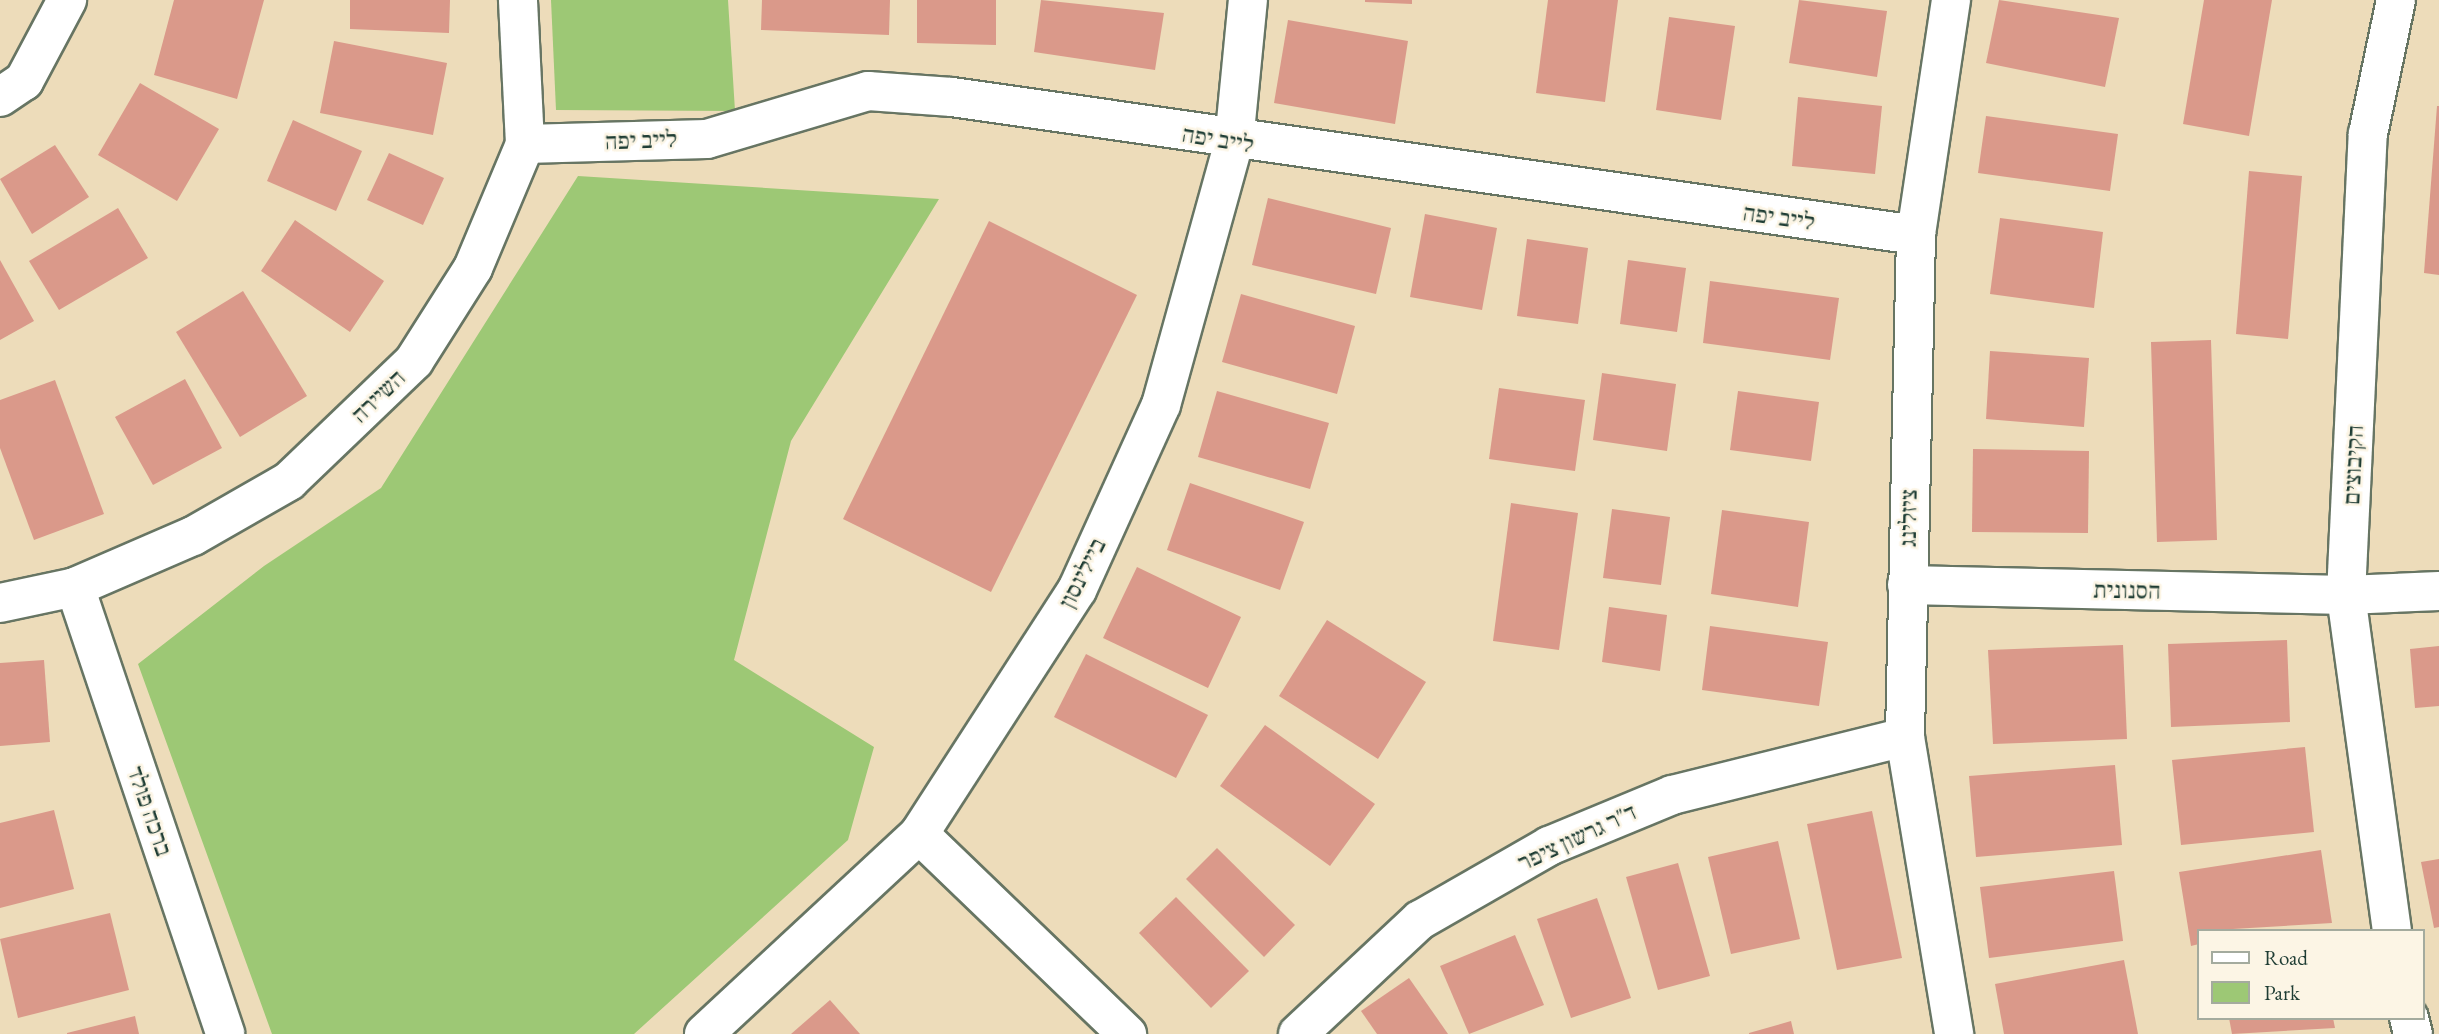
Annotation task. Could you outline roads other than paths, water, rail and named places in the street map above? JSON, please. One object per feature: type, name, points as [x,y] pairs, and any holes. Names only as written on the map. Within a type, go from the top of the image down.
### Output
[{"type":"street","points":[[0,97],[24,81],[67,0]]},
{"type":"street","name":"השיירה","points":[[0,603],[75,587],[193,536],[289,481],[414,361],[473,268],[525,144],[518,0]]},
{"type":"street","name":"ביילינסון","points":[[704,1034],[919,834],[1077,590],[1161,405],[1234,142],[1248,0]]},
{"type":"street","name":"ציזלינג","points":[[1951,0],[1916,236],[1905,737],[1954,1034]]},
{"type":"street","name":"הקיבוצים","points":[[2392,929],[2346,595],[2368,134],[2396,0]]},
{"type":"street","name":"לייב יפה","points":[[525,144],[707,139],[868,91],[952,97],[1234,142],[1916,236]]},
{"type":"street","name":"הסנונית","points":[[1907,585],[2346,595],[2439,591]]},
{"type":"street","name":"ברכה פולד","points":[[75,587],[225,1034]]},
{"type":"street","name":"ד\"ר גרשון ציפר","points":[[1298,1034],[1420,920],[1549,846],[1672,795],[1905,737]]},
{"type":"street","points":[[919,834],[1126,1034]]}]
